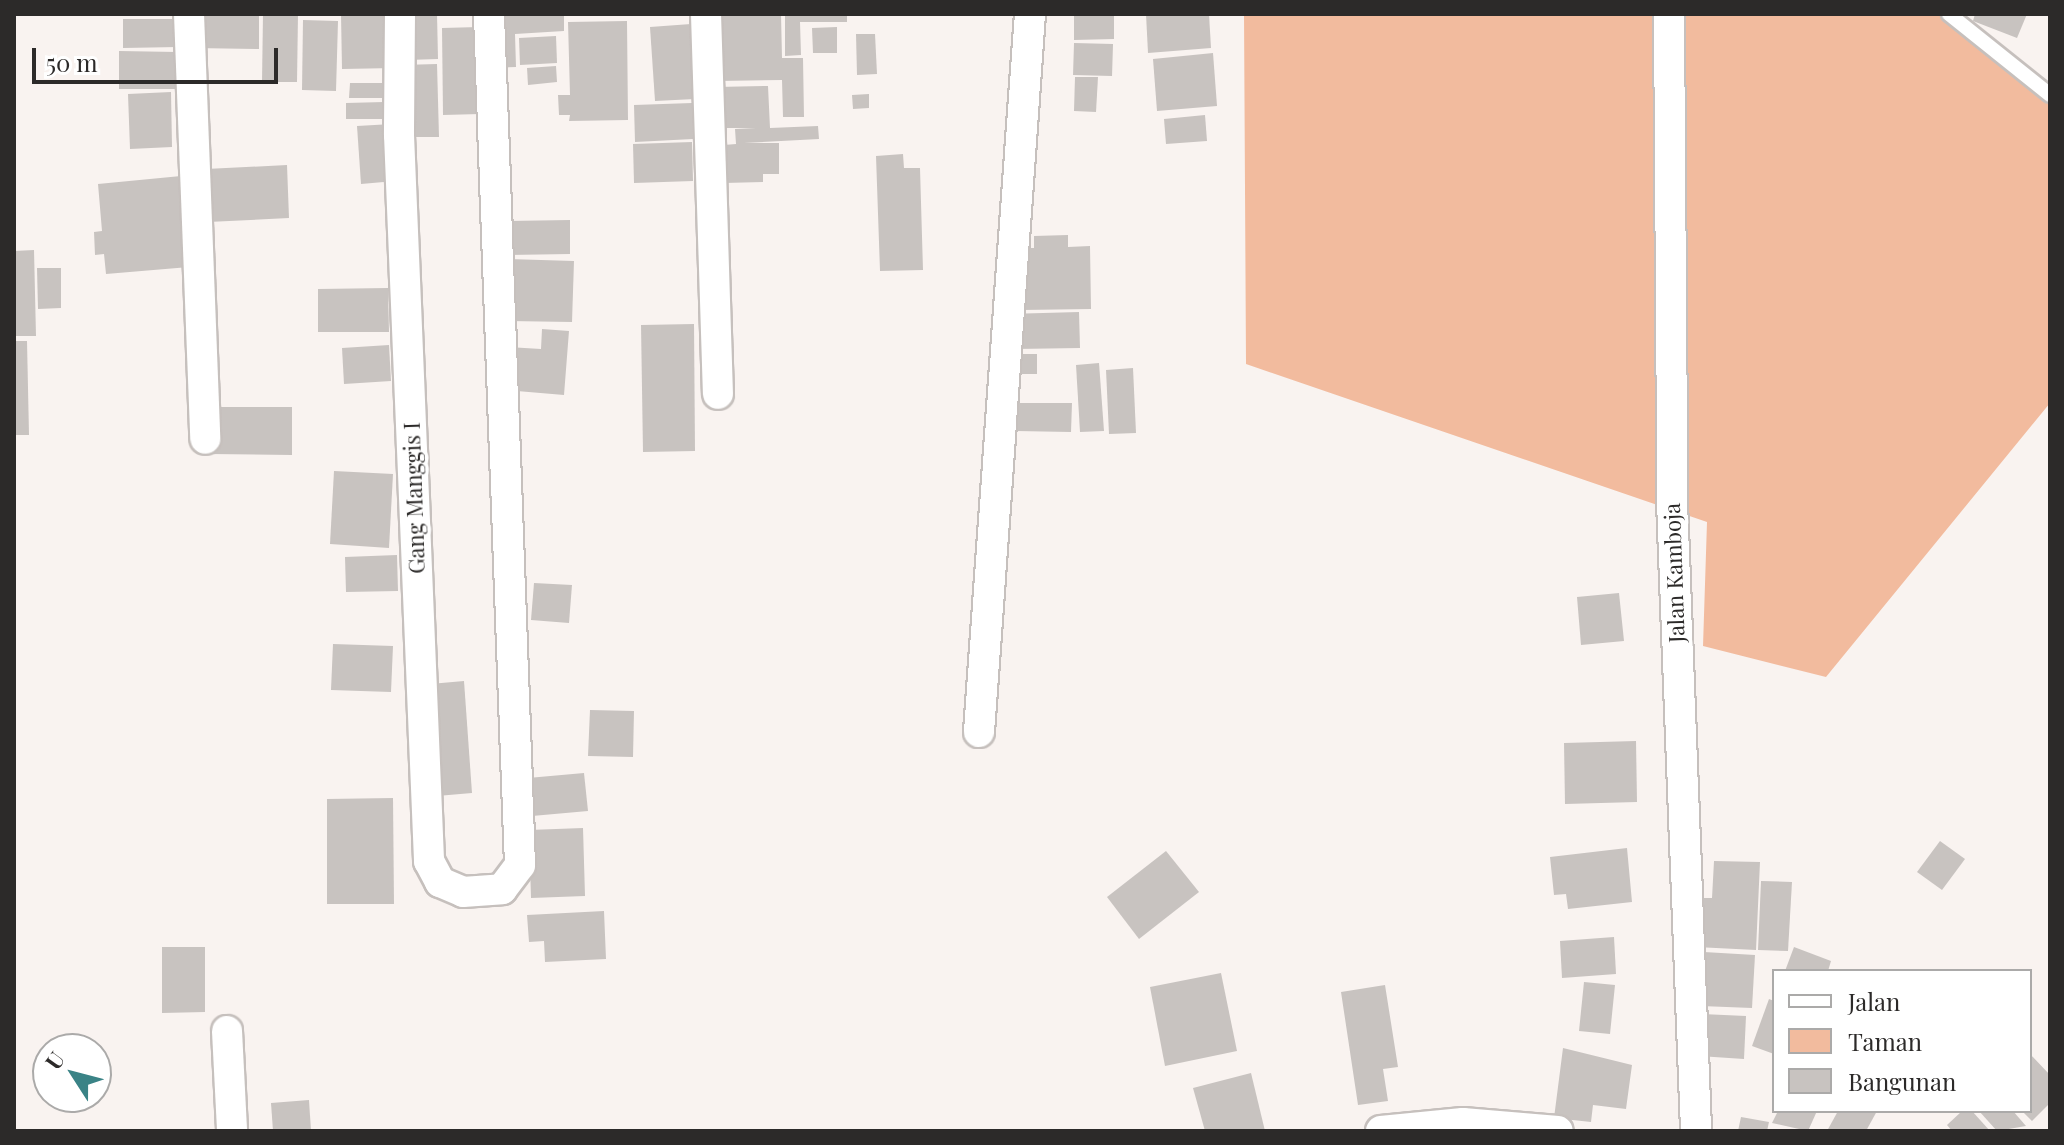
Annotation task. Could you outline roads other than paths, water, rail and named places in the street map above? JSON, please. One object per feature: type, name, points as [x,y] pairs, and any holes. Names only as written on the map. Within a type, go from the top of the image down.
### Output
[{"type":"street","points":[[189,14],[205,439]]},
{"type":"street","name":"Gang Manggis I","points":[[400,14],[399,135],[429,861],[440,882],[463,892],[502,889],[520,865],[489,14]]},
{"type":"street","points":[[706,14],[718,394]]},
{"type":"street","points":[[979,732],[1030,14]]},
{"type":"street","name":"Jalan Kamboja","points":[[1669,14],[1672,502],[1696,1131]]},
{"type":"street","points":[[227,1031],[232,1131]]},
{"type":"street","points":[[1381,1131],[1463,1123],[1558,1131]]},
{"type":"lane","points":[[1949,14],[2050,95]]}]
